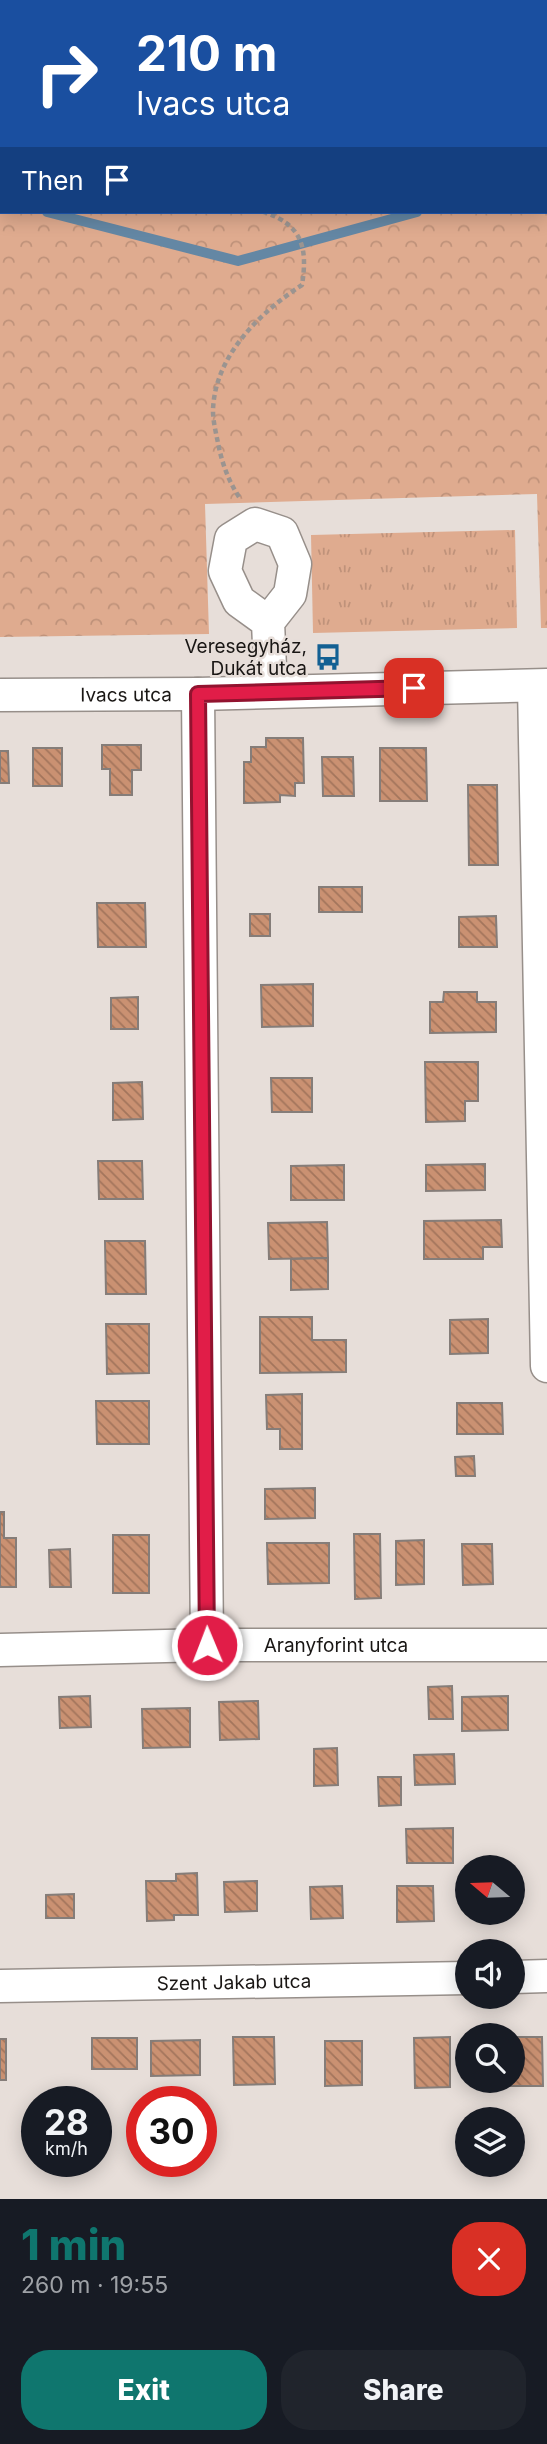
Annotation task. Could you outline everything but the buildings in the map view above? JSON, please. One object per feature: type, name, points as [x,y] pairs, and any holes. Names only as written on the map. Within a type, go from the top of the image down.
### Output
[{"type":"street","points":[[268,622],[240,601],[225,571],[231,539],[255,524],[282,533],[295,564],[290,594],[268,622],[271,691]]},
{"type":"street","points":[[541,685],[547,1366]]},
{"type":"street","name":"Ivacs utca","points":[[0,695],[198,694],[541,685]]},
{"type":"street","points":[[198,694],[207,1645]]},
{"type":"street","name":"Aranyforint utca","points":[[0,1650],[207,1645],[547,1645]]},
{"type":"street","points":[[525,1977],[547,1976]]},
{"type":"street","name":"Szent Jakab utca","points":[[0,1986],[455,1978]]},
{"type":"path","points":[[255,524],[227,479],[213,414],[215,389],[228,356],[277,301],[302,285],[305,263],[296,230],[288,221],[275,214]]},
{"type":"green space","points":[[0,214],[547,214],[547,628],[541,628],[537,494],[205,504],[209,634],[0,637]]},
{"type":"green space","points":[[515,530],[517,628],[313,633],[311,535]]},
{"type":"waterway","points":[[55,214],[238,261],[410,214]]},
{"type":"place","name":"Veresegyház, Dukát utca","points":[[328,657]]},
{"type":"route","points":[[207,1645],[198,694],[414,688]]}]
